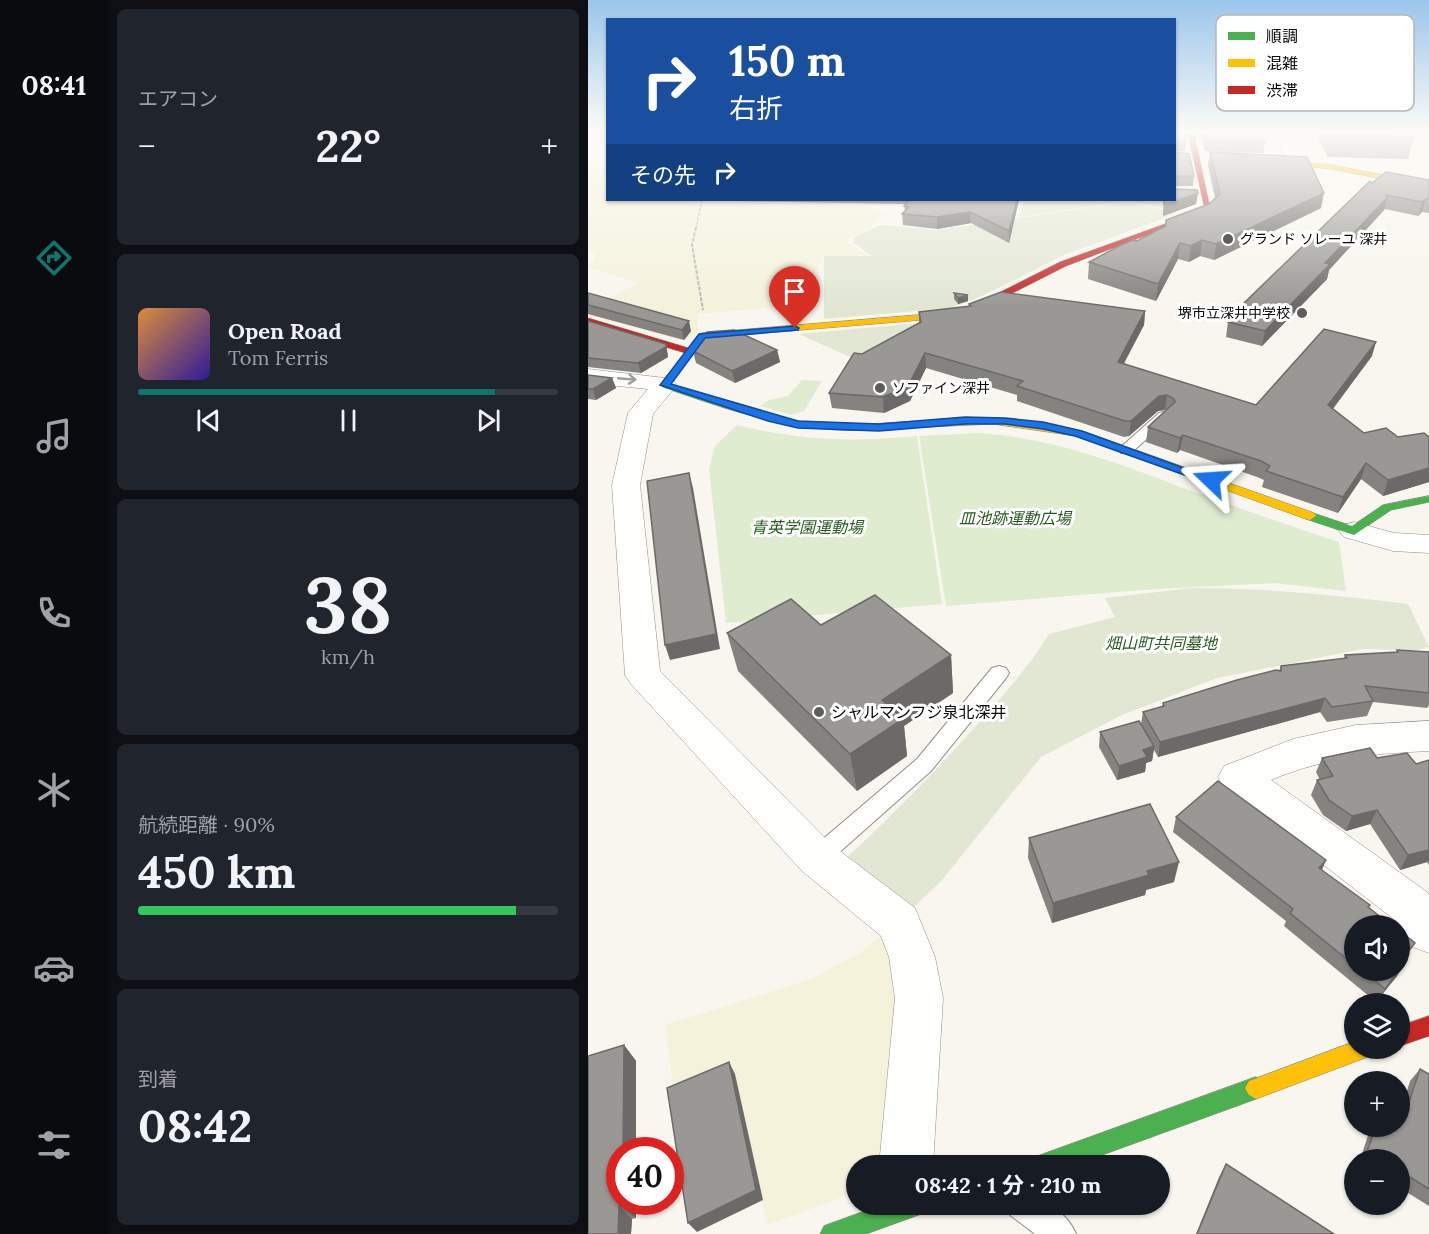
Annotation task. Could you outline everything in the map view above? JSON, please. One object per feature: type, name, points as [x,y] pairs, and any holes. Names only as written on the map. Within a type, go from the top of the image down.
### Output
[{"type":"street","points":[[908,1155],[919,998],[912,957],[899,922],[817,858],[643,675],[626,485],[641,413],[692,352],[702,336],[955,315],[982,305],[1063,264],[1200,213],[1208,207],[1204,191]]},
{"type":"street","points":[[1185,194],[1205,194]]},
{"type":"street","points":[[588,321],[692,352]]},
{"type":"street","points":[[588,376],[665,385],[772,419],[798,424],[879,428],[965,421],[1005,421],[1078,433],[1354,531],[1393,542],[1429,544]]},
{"type":"street","points":[[1354,531],[1387,507],[1429,499]]},
{"type":"street","points":[[1429,736],[1345,742],[1293,754],[1238,777],[1411,906],[1429,932]]},
{"type":"street","points":[[1410,1033],[1429,1026]]},
{"type":"street","points":[[1070,1155],[1344,1056]]},
{"type":"street","points":[[832,1234],[878,1215]]},
{"type":"lane","points":[[1126,450],[1164,416]]},
{"type":"lane","points":[[817,858],[924,765],[999,673]]},
{"type":"lane","points":[[1035,1215],[1060,1234]]},
{"type":"path","points":[[702,201],[692,245],[704,308],[702,336]]},
{"type":"shaded area","points":[[588,191],[606,191],[606,201],[695,201],[694,205],[861,206],[879,211],[884,215],[871,226],[848,239],[848,243],[867,255],[823,256],[823,264],[818,264],[820,303],[697,314],[698,332],[692,337],[679,340],[588,315],[588,308],[639,283],[588,267],[588,264],[594,260],[595,253],[588,250]]},
{"type":"shaded area","points":[[889,929],[899,958],[891,1155],[846,1155],[846,1196],[767,1225],[735,1074],[675,1100],[665,1025],[809,980],[860,953]]},
{"type":"green space","points":[[1183,197],[1174,211],[1128,201],[1176,201]]},
{"type":"green space","points":[[1024,201],[1128,201],[1019,217]]},
{"type":"green space","points":[[1128,202],[1178,213],[1064,255],[984,295],[951,308],[824,319],[824,256],[872,256],[854,243],[854,237],[880,225],[936,230]]},
{"type":"green space","points":[[932,322],[917,332],[850,357],[799,334]]},
{"type":"green space","points":[[802,380],[822,381],[804,411],[791,415],[760,406],[769,400],[788,396]]},
{"type":"green space","name":"青英学園運動場","points":[[737,425],[783,434],[827,439],[917,436],[942,604],[726,623],[709,469],[715,446]]},
{"type":"green space","name":"皿池跡運動広場","points":[[978,433],[1035,441],[1089,454],[1339,542],[1346,591],[1275,583],[1156,589],[946,606],[919,436]]},
{"type":"green space","name":"畑山町共同墓地","points":[[1192,588],[1300,593],[1408,604],[1429,647],[1417,650],[1362,649],[1217,678],[1122,715],[1041,757],[942,880],[909,912],[844,860],[933,773],[966,737],[1018,678],[1049,634],[1115,617],[1105,598]]},
{"type":"building","points":[[1176,191],[1197,191],[1198,193],[1176,201]]},
{"type":"building","points":[[1219,191],[1323,191],[1324,193],[1216,244],[1202,240],[1191,246],[1180,243],[1158,284],[1089,262],[1121,245],[1133,240],[1137,241],[1166,226],[1166,220],[1209,204],[1220,194]]},
{"type":"building","points":[[1360,191],[1429,191],[1429,199],[1422,202],[1385,195],[1388,197],[1325,263],[1330,264],[1265,331],[1228,322],[1246,304],[1244,303]]},
{"type":"building","points":[[909,201],[1017,201],[1009,231],[970,212],[937,217],[902,214],[909,207],[904,206]]},
{"type":"building","points":[[1164,201],[1176,201],[1165,205]]},
{"type":"building","points":[[1001,292],[1145,311],[1118,362],[1256,405],[1324,329],[1376,342],[1328,405],[1364,433],[1386,428],[1398,437],[1424,433],[1429,437],[1429,468],[1388,480],[1366,463],[1343,497],[1266,471],[1270,466],[1261,461],[1183,435],[1180,438],[1148,427],[1175,402],[1167,395],[1159,396],[1131,421],[1125,421],[1017,386],[1023,381],[925,353],[908,386],[883,397],[829,393],[854,353],[862,354],[921,322],[919,312],[971,306],[969,304]]},
{"type":"building","points":[[588,293],[689,321],[682,330],[588,305]]},
{"type":"building","points":[[954,293],[968,295],[958,298]]},
{"type":"building","points":[[588,321],[666,344],[666,347],[638,363],[588,358]]},
{"type":"building","points":[[734,330],[777,350],[732,371],[693,351],[707,332]]},
{"type":"building","points":[[588,375],[612,378],[593,389],[588,389]]},
{"type":"building","points":[[689,473],[716,634],[665,645],[647,481]]},
{"type":"building","points":[[875,595],[951,655],[882,700],[903,719],[850,754],[727,633],[791,599],[821,625]]},
{"type":"building","points":[[1397,650],[1429,652],[1429,693],[1365,686],[1373,701],[1332,707],[1325,698],[1160,742],[1143,712],[1164,706],[1163,703],[1237,680],[1276,670],[1281,671],[1281,666],[1347,658],[1345,655],[1398,652]]},
{"type":"building","points":[[1139,721],[1154,746],[1143,750],[1147,757],[1119,766],[1100,732]]},
{"type":"building","points":[[1370,748],[1377,758],[1407,753],[1416,764],[1429,760],[1429,850],[1408,855],[1377,810],[1352,816],[1329,800],[1317,780],[1333,776],[1322,758]]},
{"type":"building","points":[[1218,781],[1326,860],[1319,868],[1370,905],[1368,907],[1378,915],[1344,915],[1344,957],[1290,913],[1293,909],[1176,817]]},
{"type":"building","points":[[1150,804],[1179,862],[1147,871],[1149,875],[1053,903],[1029,838]]},
{"type":"building","points":[[1410,939],[1415,943],[1410,950]]},
{"type":"building","points":[[1375,981],[1391,981],[1385,989]]},
{"type":"building","points":[[624,1045],[623,1137],[606,1137],[606,1215],[619,1215],[618,1234],[588,1234],[588,1056]]},
{"type":"building","points":[[729,1062],[756,1190],[688,1223],[684,1197],[684,1137],[675,1137],[667,1088]]},
{"type":"building","points":[[1420,1069],[1429,1074],[1429,1189],[1410,1177],[1410,1149],[1368,1149],[1372,1137],[1410,1137],[1410,1099]]},
{"type":"building","points":[[1226,1164],[1334,1234],[1197,1234]]},
{"type":"traffic: fast","points":[[697,343],[665,385],[788,422],[842,427],[903,425]]},
{"type":"traffic: fast","points":[[1310,516],[1354,531],[1387,507],[1429,499]]},
{"type":"traffic: fast","points":[[1070,1155],[1256,1088]]},
{"type":"traffic: fast","points":[[832,1234],[887,1215]]},
{"type":"traffic: slow","points":[[697,343],[702,336],[954,315]]},
{"type":"traffic: slow","points":[[903,425],[993,421],[1078,433],[1310,516]]},
{"type":"traffic: slow","points":[[1256,1088],[1344,1056]]},
{"type":"traffic: jam","points":[[954,315],[982,305],[1063,264],[1200,213],[1208,207],[1204,191]]},
{"type":"traffic: jam","points":[[588,321],[692,352]]},
{"type":"traffic: jam","points":[[1410,1033],[1429,1026]]},
{"type":"place","name":"グランド ソレーユ 深井","points":[[1228,239]]},
{"type":"place","name":"堺市立深井中学校","points":[[1302,313]]},
{"type":"place","name":"ソファイン深井","points":[[880,388]]},
{"type":"place","name":"シャルマンフジ泉北深井","points":[[819,712]]},
{"type":"route","points":[[795,328],[702,336],[665,385],[772,419],[798,424],[879,428],[965,421],[1005,421],[1043,426],[1078,433],[1211,480]]}]
